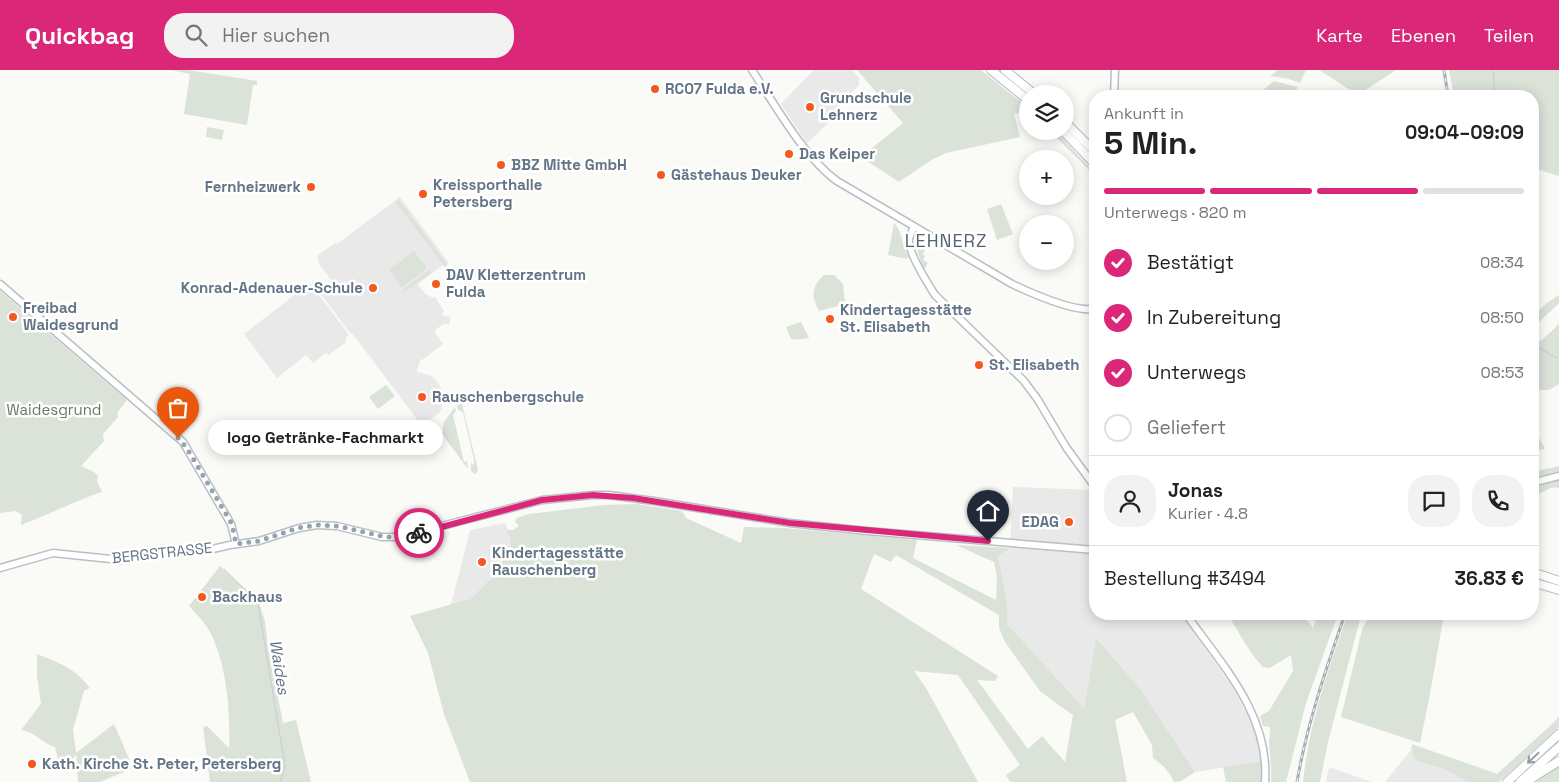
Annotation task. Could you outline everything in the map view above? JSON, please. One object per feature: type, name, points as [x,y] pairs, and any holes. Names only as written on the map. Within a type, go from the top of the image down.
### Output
[{"type":"highway","points":[[991,70],[1019,93]]},
{"type":"highway","points":[[1005,70],[1023,85]]},
{"type":"highway","points":[[1074,131],[1089,146]]},
{"type":"highway","points":[[1072,140],[1089,158]]},
{"type":"highway","points":[[1539,574],[1559,580]]},
{"type":"highway","points":[[1539,584],[1559,590]]},
{"type":"highway","points":[[1507,782],[1559,734]]},
{"type":"highway","points":[[1520,782],[1559,747]]},
{"type":"highway","points":[[1525,782],[1559,761]]},
{"type":"main road","points":[[752,70],[808,153],[824,171],[851,190],[997,276],[1027,291],[1076,308],[1089,309]]},
{"type":"main road","points":[[1114,90],[1115,70]]},
{"type":"main road","points":[[914,227],[909,238],[910,245],[924,278],[935,294],[1024,381],[1038,400],[1066,447],[1089,479]]},
{"type":"main road","points":[[0,284],[183,442],[232,524],[236,544]]},
{"type":"main road","points":[[1539,481],[1559,476]]},
{"type":"main road","name":"BERGSTRASSE","points":[[0,568],[53,553],[120,560],[135,558],[158,551],[196,552],[259,541],[298,528],[322,524],[343,527],[382,537],[399,537],[542,500],[593,495],[654,501],[790,523],[1089,549]]},
{"type":"main road","points":[[1190,620],[1238,687],[1254,716],[1263,743],[1265,782]]},
{"type":"shaded area","name":"Grundschule Lehnerz","points":[[814,70],[852,70],[859,78],[859,85],[835,110],[838,114],[807,143],[781,104]]},
{"type":"shaded area","name":"Konrad-Adenauer-Schule","points":[[400,197],[449,263],[445,267],[443,265],[418,284],[425,294],[433,298],[435,297],[444,311],[441,315],[450,317],[450,324],[443,324],[434,331],[443,344],[421,359],[417,370],[417,372],[429,375],[436,380],[443,395],[440,412],[422,426],[320,293],[333,282],[319,264],[317,256],[335,243],[337,244]]},
{"type":"shaded area","points":[[310,283],[349,335],[346,337],[346,342],[328,355],[326,353],[313,363],[306,355],[277,378],[244,334]]},
{"type":"shaded area","name":"EDAG","points":[[1013,487],[1089,490],[1089,620],[1186,620],[1232,687],[1256,730],[1263,761],[1195,772],[1141,690],[1096,638],[1084,708],[1007,624],[1007,602],[998,556],[1010,548]]},
{"type":"shaded area","name":"Kindertagesstätte Rauschenberg","points":[[505,523],[512,541],[510,548],[493,576],[470,599],[451,605],[470,530]]},
{"type":"shaded area","points":[[1412,744],[1497,774],[1499,782],[1385,782],[1411,750]]},
{"type":"shaded area","points":[[1329,767],[1372,782],[1326,782]]},
{"type":"green space","points":[[171,70],[188,70],[257,81],[257,85],[253,85],[247,125],[184,114],[190,74]]},
{"type":"green space","points":[[857,70],[981,70],[1019,101],[1019,113],[1014,114],[1019,137],[946,153],[933,159],[899,182],[861,157],[903,123]]},
{"type":"green space","points":[[1278,70],[1306,70],[1300,83],[1270,76]]},
{"type":"green space","points":[[1319,70],[1396,70],[1366,90],[1350,90]]},
{"type":"green space","points":[[1449,70],[1559,70],[1559,176],[1539,170],[1539,90],[1453,90]]},
{"type":"green space","points":[[1274,81],[1298,87],[1296,90],[1263,90]]},
{"type":"green space","points":[[207,127],[224,130],[222,140],[206,137]]},
{"type":"green space","points":[[1059,140],[1064,140],[1073,150],[1069,150]]},
{"type":"green space","points":[[1074,151],[1089,167],[1089,170],[1074,155]]},
{"type":"green space","points":[[399,200],[447,265],[445,267],[396,202]]},
{"type":"green space","points":[[1001,204],[1013,234],[997,240],[987,209]]},
{"type":"green space","points":[[894,223],[899,230],[909,257],[907,259],[888,255]]},
{"type":"green space","points":[[921,238],[929,242],[923,254],[925,256],[923,260],[928,263],[924,270],[918,253],[917,241]]},
{"type":"green space","points":[[414,251],[427,268],[402,287],[389,270]]},
{"type":"green space","points":[[429,270],[431,273],[404,292],[403,290]]},
{"type":"green space","points":[[824,275],[834,275],[843,284],[845,304],[819,311],[814,292]]},
{"type":"green space","name":"Waidesgrund","points":[[0,291],[127,400],[117,413],[118,417],[103,434],[104,441],[81,466],[98,476],[97,481],[102,492],[21,525],[22,515],[16,511],[0,513]]},
{"type":"green space","points":[[1559,295],[1559,303],[1539,322],[1539,310]]},
{"type":"green space","points":[[801,322],[809,338],[791,339],[786,327]]},
{"type":"green space","points":[[1559,324],[1559,384],[1549,390],[1539,390],[1539,341]]},
{"type":"green space","points":[[386,385],[395,396],[378,409],[369,397]]},
{"type":"green space","points":[[459,403],[462,404],[478,470],[476,474],[471,471],[471,463],[474,465],[474,460],[463,412],[458,410],[457,406]]},
{"type":"green space","points":[[455,407],[456,411],[453,415],[464,462],[467,461],[468,469],[442,434],[444,422]]},
{"type":"green space","points":[[1539,438],[1545,449],[1539,450]]},
{"type":"green space","points":[[1559,466],[1559,472],[1539,478],[1539,471]]},
{"type":"green space","points":[[1559,479],[1559,488],[1551,488],[1539,494],[1539,485]]},
{"type":"green space","points":[[636,504],[682,511],[686,518],[741,543],[744,527],[784,528],[917,540],[913,558],[996,600],[997,577],[994,562],[956,545],[1010,548],[998,556],[1007,602],[1007,624],[1084,708],[1096,638],[1141,690],[1195,772],[1181,781],[1174,782],[1165,768],[1153,758],[1152,745],[1133,712],[1115,720],[1127,782],[1010,782],[1006,775],[1020,765],[958,675],[914,671],[926,688],[978,782],[470,782],[444,714],[428,653],[410,616],[470,599],[493,576],[510,548],[511,541],[507,530],[513,530],[519,526],[515,522],[517,518],[529,514],[604,505]],"holes":[[[874,554],[891,562],[896,555],[999,615],[999,628],[1005,642],[1040,691],[1073,715],[1065,762],[1042,736],[1028,749],[977,680],[995,681],[998,676],[861,589]]]},
{"type":"green space","points":[[220,566],[258,600],[265,621],[268,648],[283,723],[296,720],[311,782],[210,782],[203,727],[207,726],[229,748],[226,685],[219,654],[213,639],[205,624],[189,606]]},
{"type":"green space","points":[[1231,620],[1307,620],[1313,628],[1316,620],[1336,620],[1306,703],[1286,782],[1271,782],[1270,727],[1263,726],[1260,716],[1269,711],[1293,671],[1291,655],[1270,668],[1263,667],[1248,648]]},
{"type":"green space","points":[[1346,620],[1360,620],[1328,742],[1320,782],[1303,782],[1310,739],[1327,676]]},
{"type":"green space","points":[[1367,620],[1443,620],[1420,743],[1341,717],[1362,630]]},
{"type":"green space","points":[[37,654],[59,663],[72,671],[90,688],[84,691],[73,729],[76,753],[114,724],[133,768],[100,782],[78,782],[76,754],[72,761],[60,767],[55,747],[31,733],[21,730],[41,704],[37,676]]},
{"type":"green space","points":[[1559,717],[1559,727],[1499,782],[1468,782],[1445,769],[1416,760],[1413,755],[1412,746],[1414,745],[1497,774]]},
{"type":"green space","points":[[1263,761],[1261,782],[1226,782],[1223,767]]},
{"type":"green space","points":[[1559,766],[1559,782],[1535,782]]},
{"type":"waterway","points":[[1493,70],[1495,90]]},
{"type":"waterway","points":[[1539,348],[1557,358]]},
{"type":"waterway","name":"Waides","points":[[224,569],[258,603],[285,766],[280,782]]},
{"type":"railway","points":[[1444,70],[1447,90]]},
{"type":"railway","points":[[1297,782],[1312,718],[1343,620]]},
{"type":"way so far","points":[[178,438],[186,447],[232,524],[236,544],[251,543],[272,538],[305,526],[317,525],[337,526],[371,535],[393,538],[419,533]]},
{"type":"place","name":"RC07 Fulda e.V.","points":[[655,89]]},
{"type":"place","name":"Grundschule Lehnerz","points":[[810,107]]},
{"type":"place","name":"Das Keiper","points":[[789,154]]},
{"type":"place","name":"BBZ Mitte GmbH","points":[[501,165]]},
{"type":"place","name":"Gästehaus Deuker","points":[[661,175]]},
{"type":"place","name":"Fernheizwerk","points":[[311,187]]},
{"type":"place","name":"Kreissporthalle Petersberg","points":[[423,194]]},
{"type":"place","name":"DAV Kletterzentrum Fulda","points":[[436,284]]},
{"type":"place","name":"Konrad-Adenauer-Schule","points":[[373,288]]},
{"type":"place","name":"Freibad Waidesgrund","points":[[13,317]]},
{"type":"place","name":"Kindertagesstätte St. Elisabeth","points":[[830,319]]},
{"type":"place","name":"St. Elisabeth","points":[[979,365]]},
{"type":"place","name":"Rauschenbergschule","points":[[422,397]]},
{"type":"place","name":"logo Getränke-Fachmarkt","points":[[178,438]]},
{"type":"place","name":"EDAG","points":[[1069,522]]},
{"type":"place","name":"Kindertagesstätte Rauschenberg","points":[[482,562]]},
{"type":"place","name":"Backhaus","points":[[202,597]]},
{"type":"place","name":"Kath. Kirche St. Peter, Petersberg","points":[[32,764]]},
{"type":"district","name":"LEHNERZ","points":[[946,241]]},
{"type":"route","points":[[419,533],[542,500],[593,495],[633,498],[790,523],[988,541]]}]
